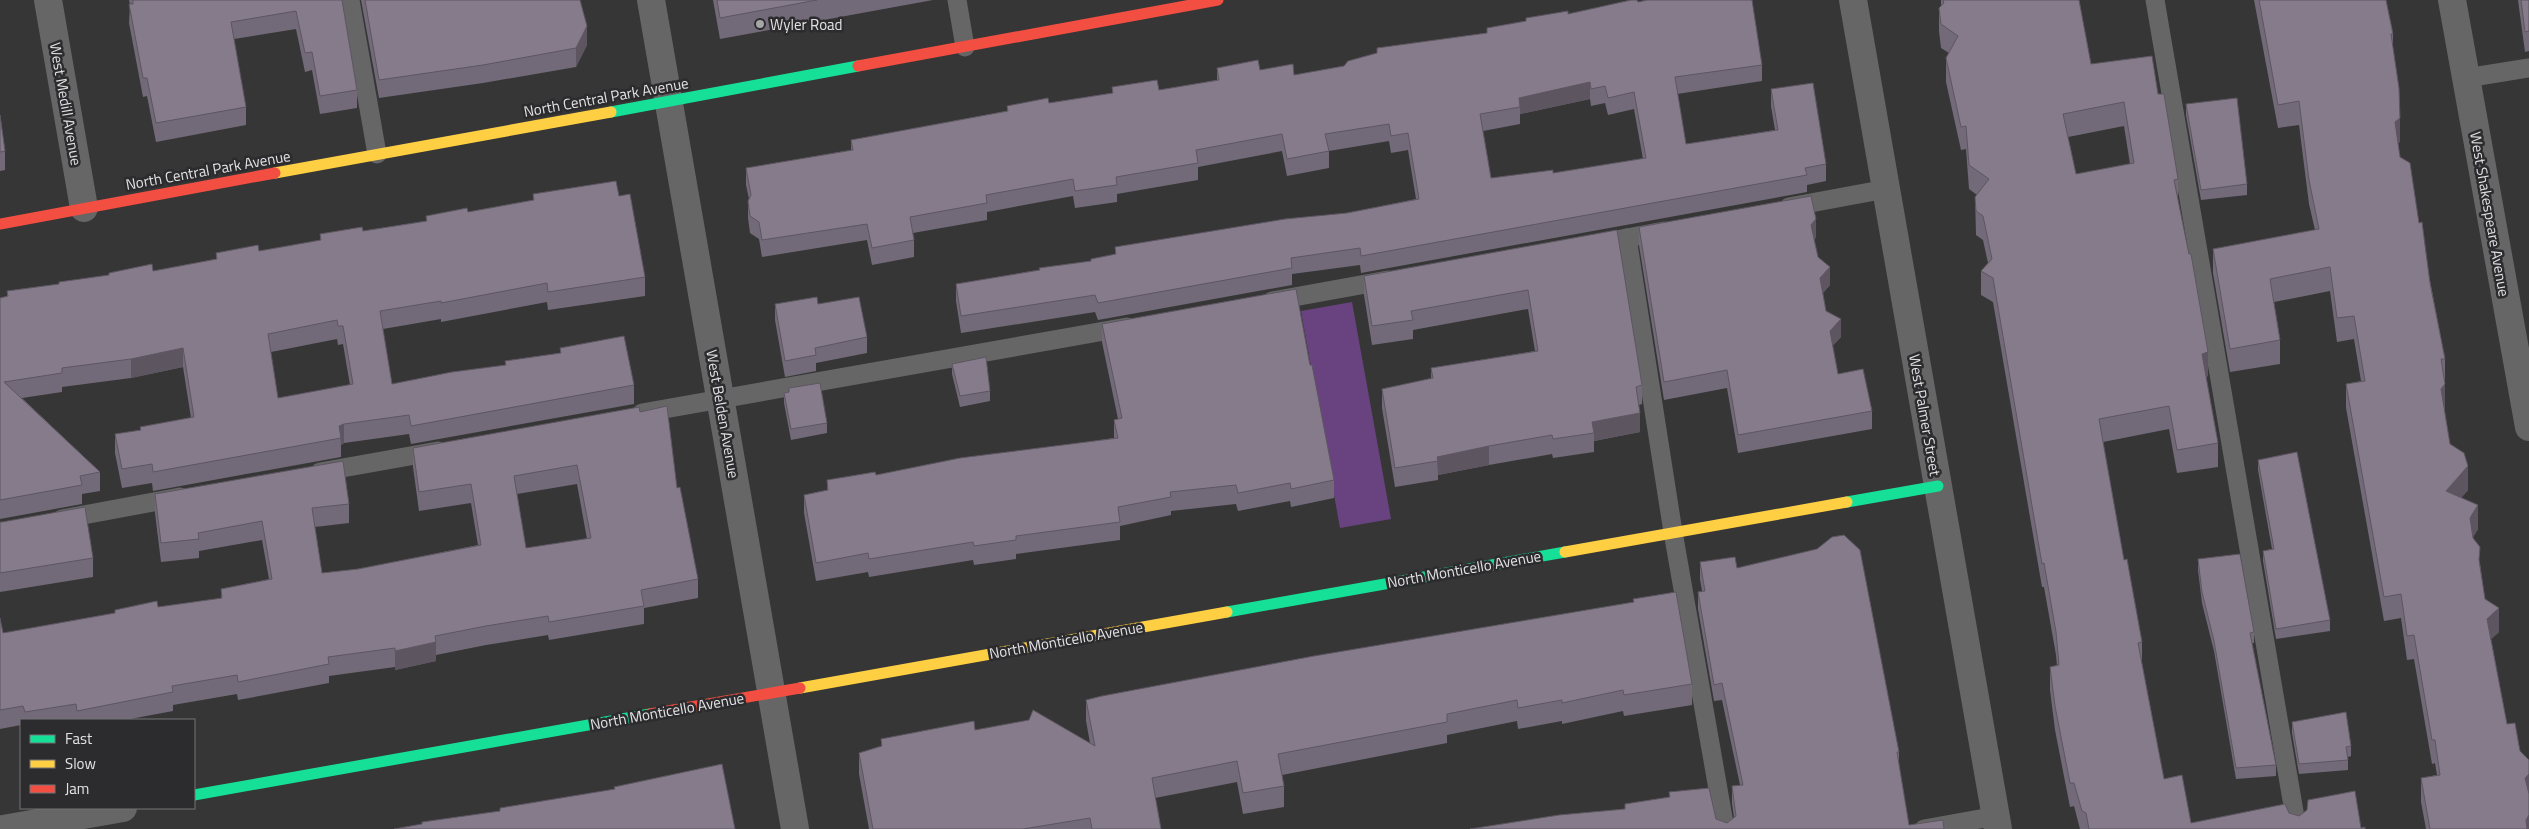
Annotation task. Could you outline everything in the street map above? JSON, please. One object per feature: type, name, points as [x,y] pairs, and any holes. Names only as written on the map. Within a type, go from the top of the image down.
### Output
[{"type":"street","name":"West Medill Avenue","points":[[48,0],[84,208]]},
{"type":"street","name":"West Belden Avenue","points":[[651,0],[796,829]]},
{"type":"street","name":"North Central Park Avenue","points":[[0,224],[1218,0]]},
{"type":"street","name":"West Palmer Street","points":[[1853,0],[1997,823]]},
{"type":"street","name":"West Shakespeare Avenue","points":[[2452,0],[2529,427]]},
{"type":"street","name":"North Monticello Avenue","points":[[195,795],[1938,486]]},
{"type":"street","points":[[3,829],[117,809]]},
{"type":"lane","points":[[350,0],[377,154]]},
{"type":"lane","points":[[957,0],[965,47]]},
{"type":"lane","points":[[2155,0],[2297,829]]},
{"type":"lane","points":[[2466,78],[2529,68]]},
{"type":"lane","points":[[1774,210],[1886,189]]},
{"type":"lane","points":[[1578,247],[1686,227]]},
{"type":"lane","points":[[1627,238],[1673,532],[1725,829]]},
{"type":"lane","points":[[1255,304],[1402,278]]},
{"type":"lane","points":[[628,416],[1148,323]]},
{"type":"lane","points":[[304,475],[451,448]]},
{"type":"lane","points":[[49,521],[196,494]]},
{"type":"lane","points":[[1924,829],[1997,823]]},
{"type":"shaded area","points":[[1352,302],[1391,519],[1340,528],[1301,311]]},
{"type":"building","points":[[133,0],[342,0],[357,90],[320,96],[312,52],[305,53],[296,11],[231,22],[246,107],[156,123],[147,78],[143,78],[129,4],[133,4]]},
{"type":"building","points":[[365,0],[580,0],[587,26],[576,48],[483,65],[379,80]]},
{"type":"building","points":[[717,0],[817,0],[720,18]]},
{"type":"building","points":[[1631,0],[1637,0],[1638,2],[1647,0],[1752,0],[1762,65],[1675,77],[1686,144],[1778,130],[1771,89],[1813,83],[1826,164],[1805,168],[1807,175],[1361,256],[1360,248],[1291,258],[1292,268],[1098,303],[1095,295],[961,316],[956,284],[1040,270],[1039,268],[1091,261],[1091,259],[1116,254],[1115,247],[1285,219],[1347,213],[1419,199],[1408,133],[1391,136],[1389,124],[1325,134],[1329,151],[1287,159],[1282,134],[1196,150],[1198,163],[1116,177],[1117,185],[1075,191],[1073,179],[986,195],[987,203],[910,217],[914,240],[872,248],[867,224],[762,240],[759,222],[750,216],[748,201],[751,195],[746,168],[853,150],[851,140],[1008,111],[1007,106],[1048,98],[1049,103],[1113,93],[1112,87],[1157,80],[1159,90],[1219,80],[1217,68],[1258,60],[1260,70],[1293,64],[1294,75],[1344,66],[1348,61],[1377,53],[1377,48],[1487,33],[1487,28],[1526,21],[1526,18],[1568,11],[1568,14]],"holes":[[[1590,82],[1591,89],[1605,86],[1608,98],[1634,92],[1646,158],[1553,173],[1553,170],[1491,178],[1480,114],[1520,107],[1519,98]]]},
{"type":"building","points":[[1943,0],[2079,0],[2091,64],[2152,56],[2158,94],[2164,94],[2178,179],[2174,180],[2189,254],[2191,254],[2208,352],[2202,354],[2218,443],[2177,450],[2169,406],[2099,419],[2124,560],[2127,559],[2142,642],[2138,643],[2164,779],[2182,775],[2191,823],[2285,804],[2289,813],[2299,816],[2307,810],[2308,800],[2355,791],[2361,828],[2365,827],[2365,829],[2089,829],[2086,813],[2082,811],[2074,783],[2070,783],[2055,706],[2050,667],[2059,665],[2056,632],[2044,563],[2042,564],[1993,278],[1981,271],[1992,259],[1983,216],[1976,211],[1975,197],[1989,179],[1969,165],[1966,126],[1961,127],[1946,58],[1958,36],[1941,24],[1939,8],[1944,3]],"holes":[[[2124,102],[2134,163],[2076,174],[2063,114]]]},
{"type":"building","points":[[2259,0],[2386,0],[2393,34],[2391,34],[2399,88],[2400,118],[2395,122],[2400,157],[2410,163],[2419,223],[2422,222],[2430,283],[2445,359],[2441,359],[2445,384],[2441,389],[2450,444],[2464,453],[2468,466],[2446,491],[2478,505],[2470,518],[2473,538],[2480,547],[2479,560],[2485,599],[2499,608],[2487,619],[2507,724],[2515,723],[2520,751],[2529,760],[2529,774],[2525,778],[2529,794],[2529,815],[2526,820],[2527,829],[2430,829],[2421,778],[2440,775],[2435,740],[2432,740],[2414,635],[2407,636],[2401,594],[2384,597],[2346,384],[2365,381],[2354,316],[2337,318],[2330,267],[2270,279],[2280,340],[2230,349],[2213,249],[2319,229],[2309,180],[2299,101],[2278,105]]},
{"type":"building","points":[[2521,0],[2529,0],[2529,31],[2525,32]]},
{"type":"building","points":[[2237,98],[2247,184],[2201,190],[2186,104]]},
{"type":"building","points":[[0,115],[5,151],[0,152]]},
{"type":"building","points":[[616,181],[619,196],[630,194],[645,277],[548,292],[547,283],[441,303],[441,301],[380,311],[392,384],[452,372],[506,365],[505,361],[561,353],[560,348],[624,336],[634,385],[411,426],[409,415],[344,424],[339,426],[341,438],[153,472],[152,464],[122,469],[115,434],[141,430],[140,427],[194,417],[183,348],[131,359],[62,368],[62,373],[4,382],[100,472],[80,476],[82,485],[0,500],[0,298],[8,296],[7,291],[109,275],[109,273],[152,264],[153,271],[217,259],[216,253],[258,245],[259,251],[321,240],[320,234],[362,227],[363,231],[427,221],[426,216],[467,208],[468,212],[534,200],[533,194]],"holes":[[[337,320],[338,326],[343,326],[353,384],[278,398],[268,334]]]},
{"type":"building","points":[[1811,196],[1816,219],[1811,225],[1818,257],[1830,267],[1820,278],[1826,311],[1841,319],[1830,331],[1838,374],[1863,369],[1872,411],[1738,435],[1727,370],[1664,382],[1639,227]]},
{"type":"building","points":[[1617,230],[1642,385],[1636,387],[1640,413],[1592,422],[1594,433],[1553,439],[1552,435],[1489,446],[1437,457],[1438,461],[1395,468],[1382,389],[1433,378],[1431,368],[1538,351],[1528,290],[1411,311],[1413,320],[1372,326],[1364,276]]},
{"type":"building","points":[[1296,289],[1334,480],[1291,489],[1290,483],[1238,493],[1236,485],[1170,492],[1171,497],[1118,507],[1120,522],[1016,536],[1016,540],[974,546],[973,542],[869,559],[868,553],[816,563],[804,495],[828,490],[827,480],[875,472],[876,475],[960,458],[1118,438],[1114,420],[1122,418],[1102,324]]},
{"type":"building","points":[[817,297],[818,304],[859,297],[867,337],[815,348],[816,355],[785,361],[775,304]]},
{"type":"building","points":[[986,357],[990,391],[960,396],[952,364]]},
{"type":"building","points":[[820,383],[827,423],[791,429],[784,393],[789,392],[789,388]]},
{"type":"building","points":[[667,406],[677,488],[680,487],[698,579],[641,590],[644,606],[549,622],[548,616],[486,626],[435,636],[436,642],[395,651],[395,648],[328,657],[329,664],[238,682],[237,675],[172,686],[173,692],[77,711],[76,704],[25,712],[23,706],[0,710],[0,618],[3,633],[115,613],[115,610],[157,601],[158,607],[222,598],[221,589],[272,579],[262,521],[198,533],[199,539],[161,543],[155,494],[343,461],[349,504],[312,508],[322,573],[358,569],[481,545],[471,484],[419,492],[413,448],[639,407],[640,412]],"holes":[[[577,465],[591,538],[526,548],[514,476]]]},
{"type":"building","points":[[2297,452],[2330,620],[2276,629],[2263,551],[2274,549],[2258,460]]},
{"type":"building","points":[[85,507],[93,558],[0,573],[0,522]]},
{"type":"building","points":[[1844,535],[1860,550],[1899,752],[1897,752],[1909,825],[1943,820],[1944,829],[1470,829],[1559,815],[1625,809],[1625,804],[1670,797],[1669,792],[1709,788],[1716,819],[1727,823],[1736,816],[1732,786],[1743,785],[1722,683],[1714,685],[1698,592],[1705,591],[1700,562],[1735,557],[1737,568],[1817,549],[1832,537]]},
{"type":"building","points":[[2240,554],[2254,632],[2250,633],[2276,765],[2236,768],[2214,641],[2202,592],[2198,559]]},
{"type":"building","points":[[1676,592],[1692,684],[1624,695],[1623,690],[1562,703],[1562,700],[1518,708],[1517,700],[1447,714],[1447,722],[1278,754],[1284,786],[1243,793],[1237,761],[1152,778],[1161,829],[1092,829],[1090,818],[1023,829],[873,829],[859,753],[882,746],[881,739],[974,721],[975,730],[1029,720],[1033,710],[1095,746],[1086,700],[1314,656],[1634,602],[1633,599]]},
{"type":"building","points":[[2346,712],[2351,746],[2346,747],[2348,760],[2299,764],[2292,722]]},
{"type":"building","points":[[722,764],[735,829],[394,829],[422,824],[422,822],[500,811],[500,808],[615,789],[614,787]]},
{"type":"traffic: fast","points":[[611,112],[858,66]]},
{"type":"traffic: fast","points":[[1847,502],[1938,486]]},
{"type":"traffic: fast","points":[[1227,612],[1565,552]]},
{"type":"traffic: fast","points":[[195,795],[650,714]]},
{"type":"traffic: slow","points":[[275,173],[611,112]]},
{"type":"traffic: slow","points":[[1565,552],[1847,502]]},
{"type":"traffic: slow","points":[[800,688],[1227,612]]},
{"type":"traffic: jam","points":[[858,66],[1218,0]]},
{"type":"traffic: jam","points":[[0,224],[275,173]]},
{"type":"traffic: jam","points":[[650,714],[800,688]]},
{"type":"place","name":"Wyler Road","points":[[760,24]]}]
